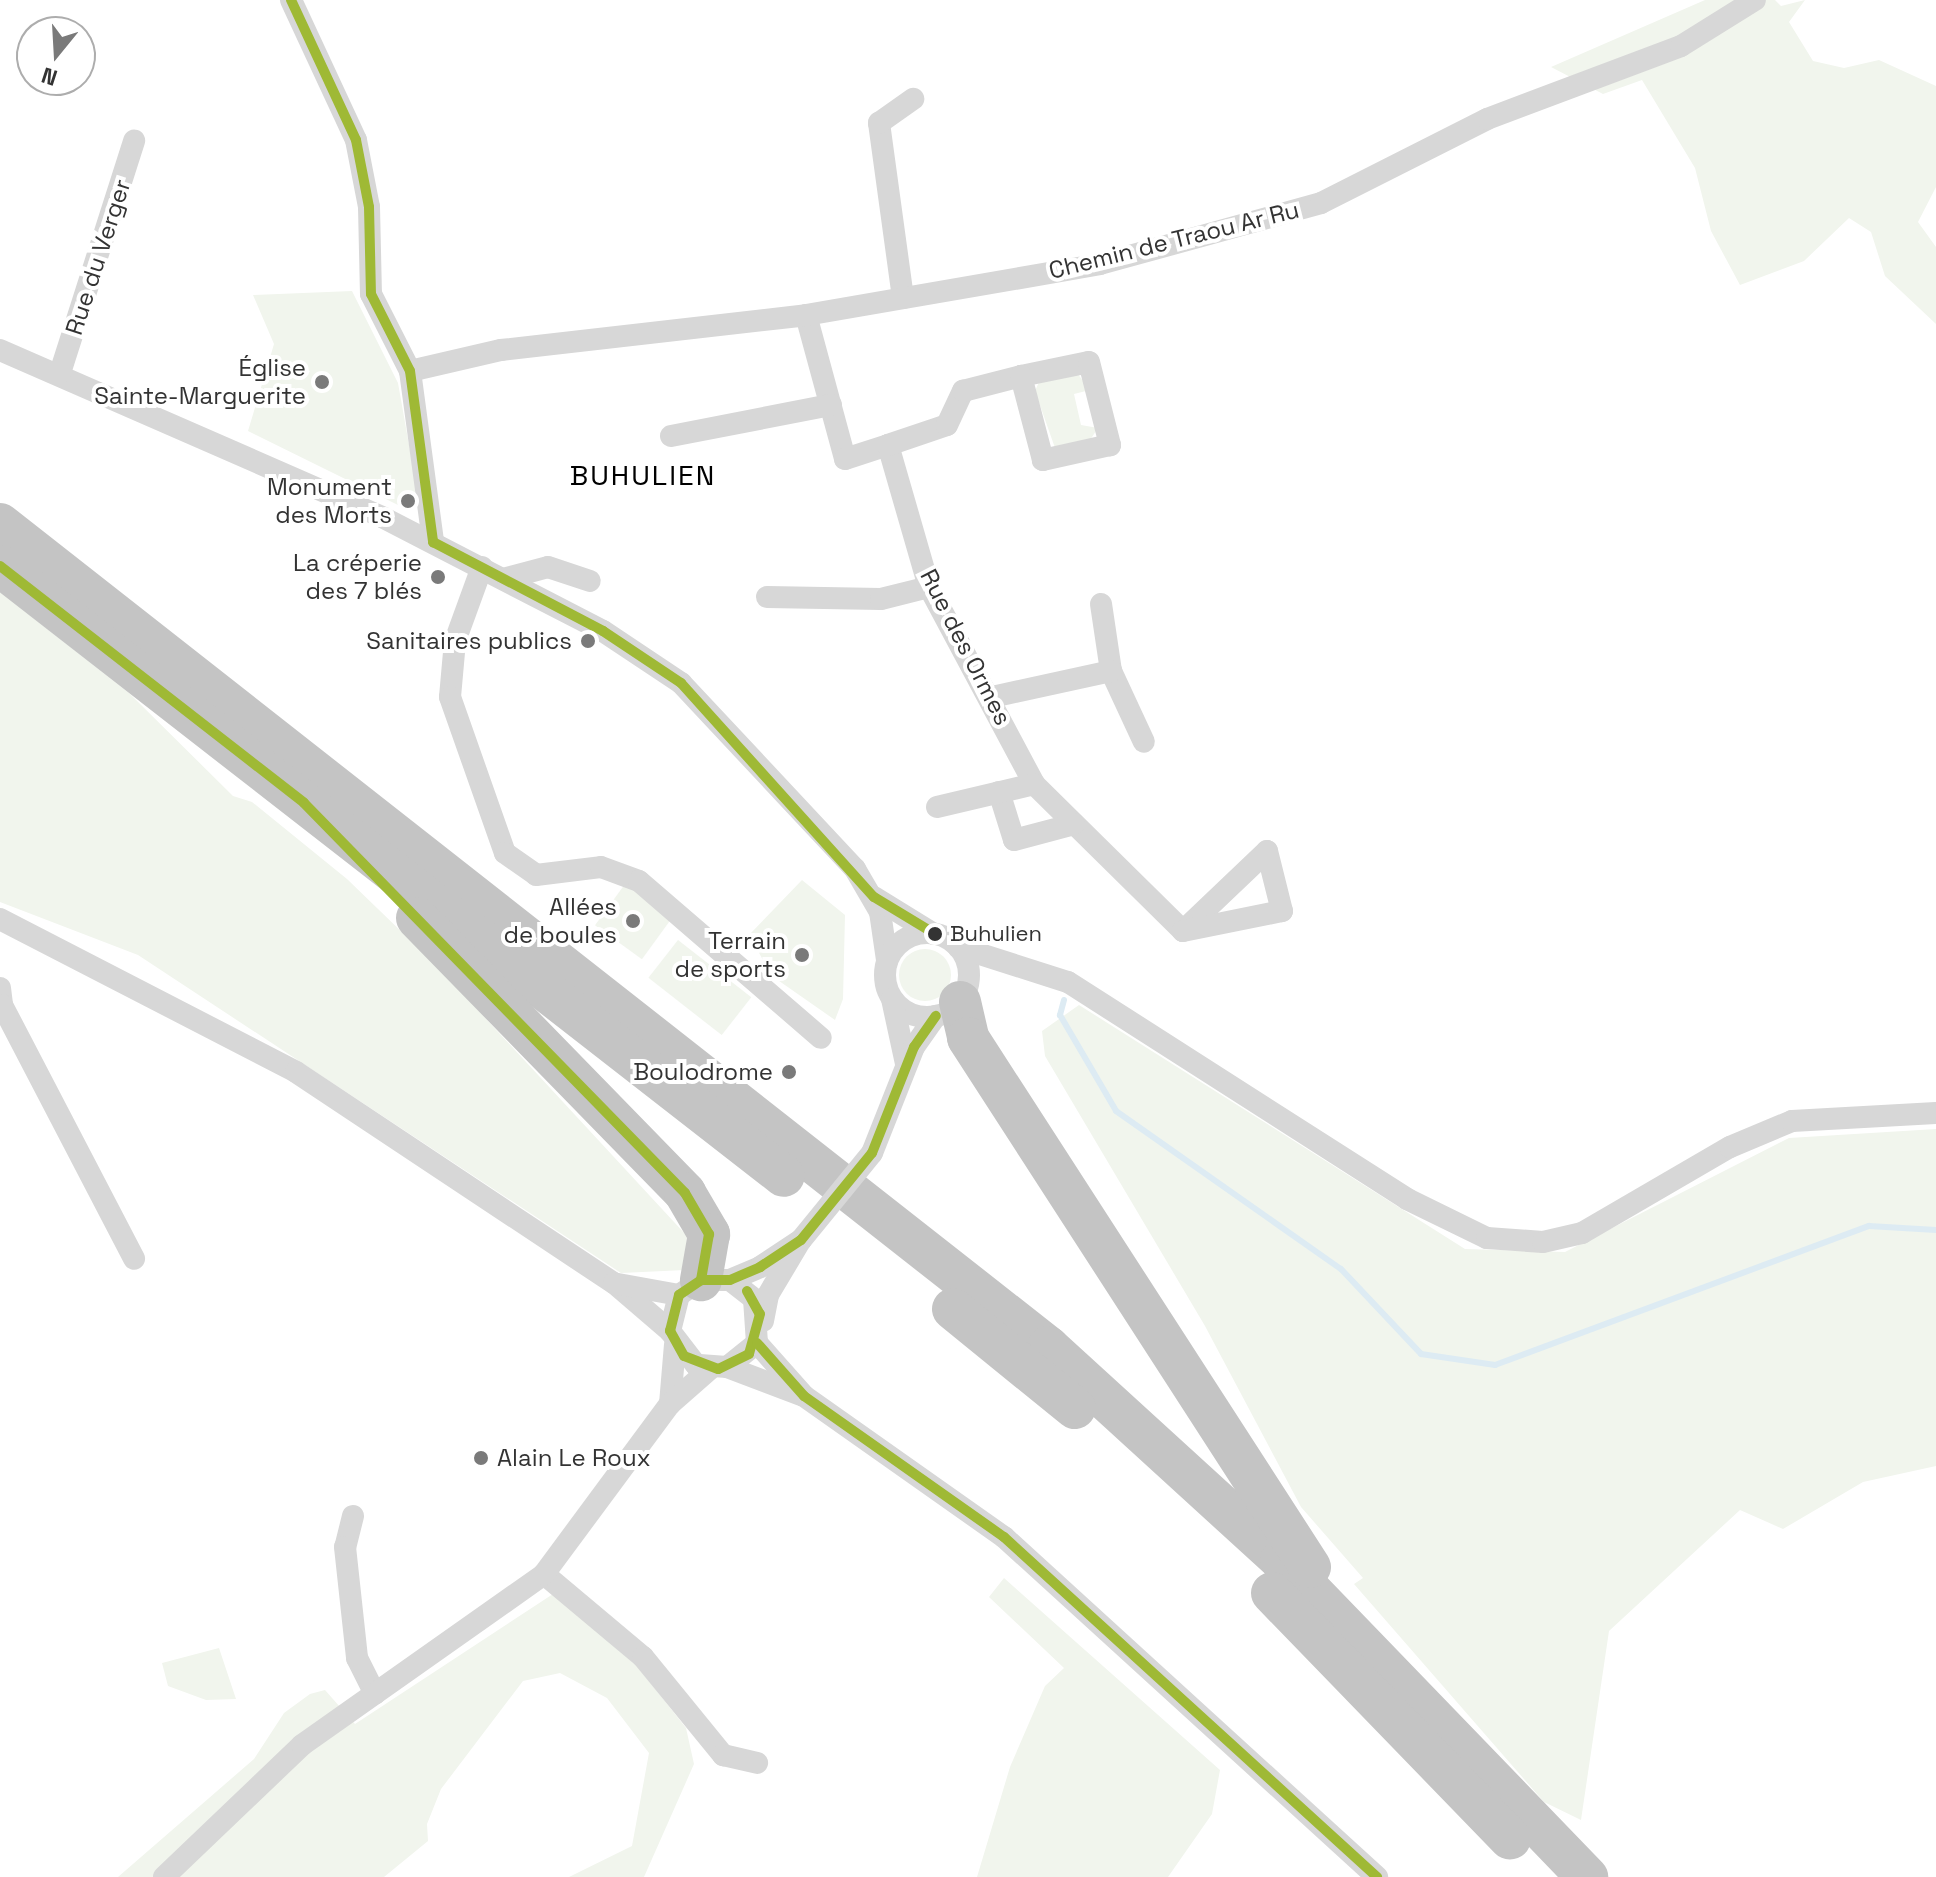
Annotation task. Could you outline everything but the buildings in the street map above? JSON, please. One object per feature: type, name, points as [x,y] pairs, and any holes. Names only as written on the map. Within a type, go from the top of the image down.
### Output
[{"type":"highway","points":[[0,524],[1048,1347],[1211,1493],[1351,1632],[1587,1877]]},
{"type":"highway","points":[[0,566],[1046,1383],[1257,1577],[1547,1877]]},
{"type":"highway","points":[[304,803],[685,1193],[709,1234],[703,1285]]},
{"type":"highway","points":[[955,1002],[968,1038],[1351,1632]]},
{"type":"street","points":[[291,0],[356,140],[369,207],[371,294],[410,371],[433,542]]},
{"type":"street","name":"Chemin de Traou Ar Ru","points":[[410,371],[501,350],[806,315],[1100,264],[1321,203],[1487,119],[1681,46],[1755,0]]},
{"type":"street","points":[[903,298],[879,123],[913,99]]},
{"type":"street","name":"Rue du Verger","points":[[60,373],[134,141]]},
{"type":"street","points":[[806,315],[845,459],[947,425],[963,391],[1021,376],[1089,362],[1110,445],[1043,460],[1021,376]]},
{"type":"street","points":[[0,350],[60,373],[507,578],[681,683],[874,897],[958,947],[1022,963],[1068,982],[1407,1199],[1487,1238],[1543,1242],[1582,1233],[1730,1147],[1792,1121],[1936,1113]]},
{"type":"street","points":[[671,436],[831,405]]},
{"type":"street","name":"Rue des Ormes","points":[[888,445],[929,587],[992,697],[1034,784],[1183,931]]},
{"type":"street","points":[[482,567],[455,641],[450,697],[505,853],[536,875],[601,867],[639,881],[821,1038]]},
{"type":"street","points":[[507,578],[548,567],[590,581]]},
{"type":"street","points":[[767,597],[881,599],[929,587]]},
{"type":"street","points":[[1101,604],[1111,671],[1144,742]]},
{"type":"street","points":[[992,697],[1111,671]]},
{"type":"street","points":[[937,807],[1034,784]]},
{"type":"street","points":[[999,792],[1014,840],[1074,824]]},
{"type":"street","points":[[1267,851],[1282,911],[1183,931],[1236,881],[1267,851]]},
{"type":"street","points":[[874,897],[906,1064]]},
{"type":"street","points":[[0,919],[296,1072],[614,1283],[673,1338],[718,1368],[804,1396],[1004,1537],[1377,1877]]},
{"type":"street","points":[[887,960],[912,936],[935,934]]},
{"type":"street","points":[[955,1002],[958,947]]},
{"type":"street","points":[[164,1877],[302,1745],[544,1574],[670,1404],[759,1336],[768,1295],[801,1240],[872,1153],[906,1064],[955,1002],[987,970],[1022,963]]},
{"type":"street","points":[[0,988],[2,1005],[134,1259]]},
{"type":"street","points":[[892,999],[911,1015],[955,1002]]},
{"type":"street","points":[[670,1404],[673,1338],[703,1285],[801,1240]]},
{"type":"street","points":[[614,1283],[703,1285],[754,1299],[759,1336],[804,1396]]},
{"type":"street","points":[[353,1516],[345,1547],[357,1658],[375,1694]]},
{"type":"street","points":[[544,1574],[643,1657],[723,1755],[757,1763]]},
{"type":"shaded area","points":[[1705,0],[1775,0],[1781,6],[1805,0],[1789,22],[1813,61],[1844,68],[1879,60],[1936,86],[1936,187],[1918,222],[1936,247],[1936,324],[1885,276],[1871,232],[1849,218],[1804,261],[1740,285],[1711,231],[1695,168],[1642,80],[1603,94],[1551,67]]},
{"type":"shaded area","points":[[352,291],[398,383],[417,490],[400,506],[248,431],[274,344],[253,295]]},
{"type":"shaded area","points":[[1077,373],[1090,390],[1074,394],[1081,425],[1098,428],[1090,440],[1055,448],[1035,391],[1039,382]]},
{"type":"shaded area","points":[[0,592],[129,693],[233,796],[252,802],[347,879],[438,967],[687,1236],[685,1270],[621,1273],[138,955],[0,902]]},
{"type":"shaded area","name":"Terrain de sports","points":[[802,880],[845,915],[843,999],[835,1020],[772,976],[749,935]]},
{"type":"shaded area","name":"Allées de boules","points":[[625,884],[672,918],[642,959],[595,925]]},
{"type":"shaded area","points":[[678,940],[751,997],[722,1035],[648,978]]},
{"type":"shaded area","points":[[925,949],[943,957],[951,975],[943,993],[925,1001],[907,993],[899,975],[907,957]]},
{"type":"shaded area","points":[[1079,1005],[1465,1249],[1565,1252],[1789,1138],[1936,1129],[1936,1466],[1863,1482],[1783,1529],[1740,1510],[1609,1631],[1581,1820],[1544,1802],[1354,1584],[1363,1578],[1301,1507],[1205,1326],[1045,1056],[1042,1031]]},
{"type":"shaded area","points":[[1004,1578],[1220,1770],[1212,1814],[1168,1877],[977,1877],[1010,1767],[1045,1686],[1064,1668],[989,1597]]},
{"type":"shaded area","points":[[553,1594],[637,1666],[686,1728],[694,1764],[644,1877],[569,1877],[632,1846],[649,1753],[607,1698],[560,1673],[523,1681],[441,1789],[427,1824],[428,1841],[384,1877],[118,1877],[254,1759],[284,1713],[310,1694],[325,1690],[355,1724]]},
{"type":"shaded area","points":[[219,1648],[236,1699],[206,1700],[168,1686],[162,1663]]},
{"type":"waterway","points":[[1064,1000],[1060,1015],[1116,1111],[1341,1269],[1421,1354],[1495,1365],[1869,1226],[1936,1230]]},
{"type":"transit line","points":[[291,0],[356,140],[369,207],[371,294],[410,371],[433,542],[603,631],[681,683],[874,897],[935,934]]},
{"type":"transit line","points":[[0,566],[304,803],[685,1193],[709,1234],[701,1280]]},
{"type":"transit line","points":[[747,1291],[760,1314],[749,1354],[718,1369],[684,1356],[670,1331],[679,1295],[701,1280],[730,1280],[760,1267],[801,1240],[872,1153],[914,1047],[936,1016]]},
{"type":"transit line","points":[[757,1343],[804,1396],[1004,1537],[1377,1877]]},
{"type":"place","name":"Église Sainte-Marguerite","points":[[322,382]]},
{"type":"place","name":"Monument des Morts","points":[[408,501]]},
{"type":"place","name":"La créperie des 7 blés","points":[[438,577]]},
{"type":"place","name":"Sanitaires publics","points":[[588,641]]},
{"type":"place","name":"Allées de boules","points":[[633,921]]},
{"type":"place","name":"Buhulien","points":[[935,934]]},
{"type":"place","name":"Terrain de sports","points":[[802,955]]},
{"type":"place","name":"Boulodrome","points":[[789,1072]]},
{"type":"place","name":"Alain Le Roux","points":[[481,1458]]},
{"type":"district","name":"BUHULIEN","points":[[643,475]]}]
